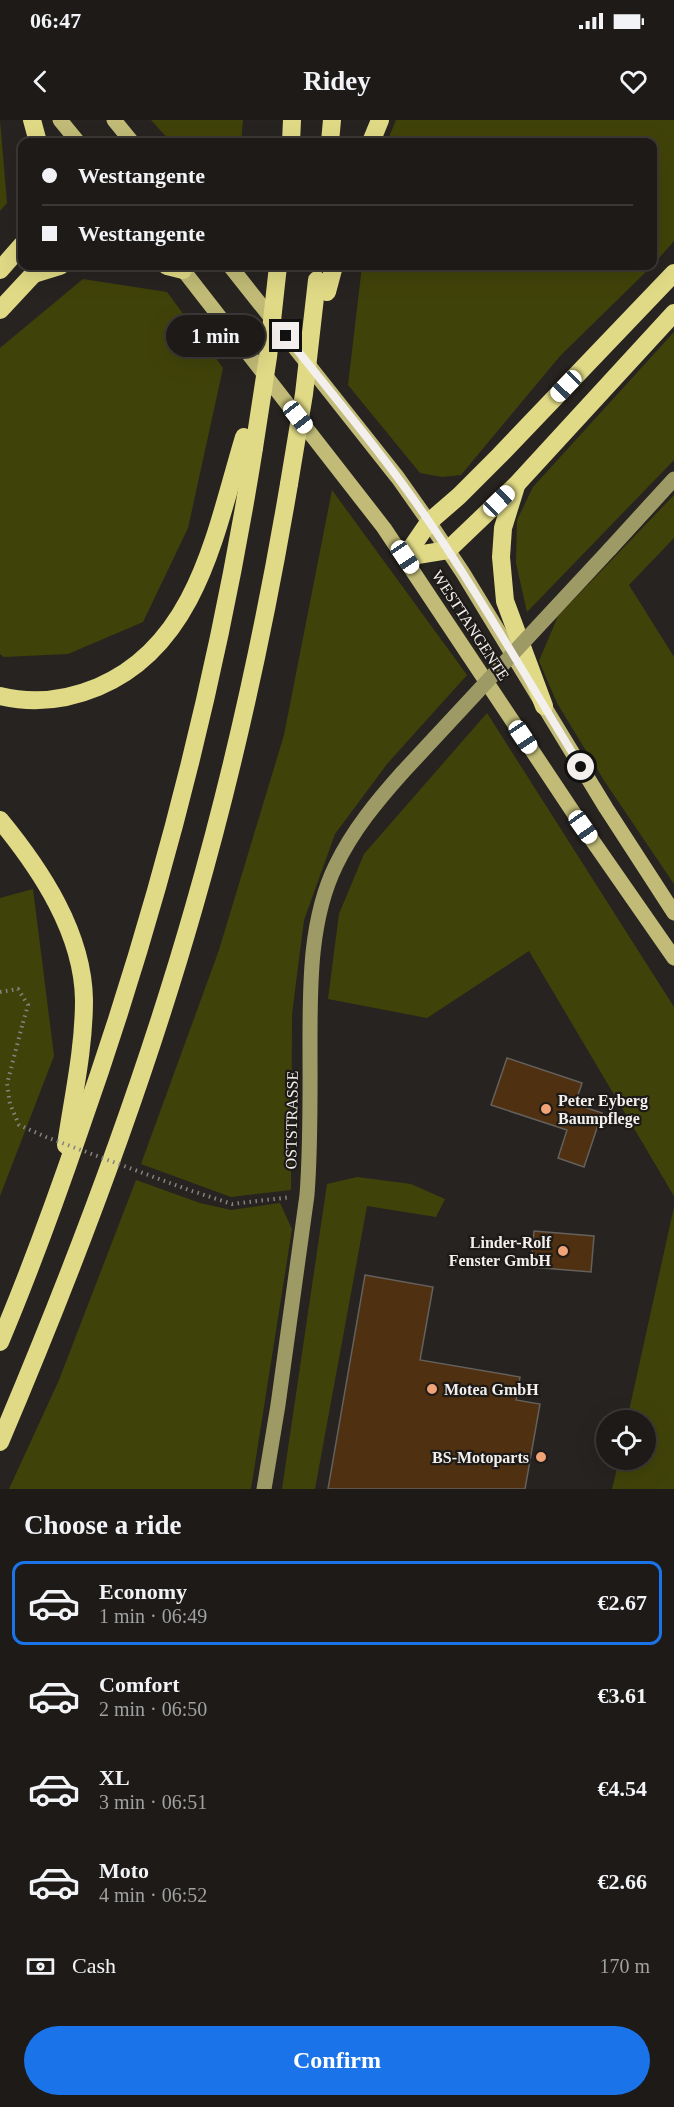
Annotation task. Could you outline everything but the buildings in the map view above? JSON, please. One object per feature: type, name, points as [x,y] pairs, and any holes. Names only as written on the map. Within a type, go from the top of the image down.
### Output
[{"type":"highway","points":[[32,120],[37,138]]},
{"type":"highway","points":[[291,138],[292,120]]},
{"type":"highway","points":[[330,138],[332,120]]},
{"type":"highway","points":[[373,138],[381,120]]},
{"type":"highway","points":[[0,270],[18,250]]},
{"type":"highway","points":[[0,310],[38,270]]},
{"type":"highway","points":[[0,696],[14,699],[48,700],[82,694],[114,680],[142,662],[166,637],[185,608],[202,576],[249,442],[268,357],[278,270]]},
{"type":"highway","points":[[405,557],[429,522],[500,455],[674,273]]},
{"type":"highway","points":[[0,1442],[48,1328],[95,1205],[142,1071],[194,908],[259,647],[289,484],[321,279]]},
{"type":"highway","points":[[405,557],[448,550],[516,485],[674,313]]},
{"type":"highway","points":[[0,1342],[58,1192],[106,1056],[154,900],[180,806],[220,637],[239,544],[249,442]]},
{"type":"highway","points":[[516,485],[503,528],[501,557],[505,601],[544,706]]},
{"type":"highway","points":[[0,820],[44,879],[64,918],[78,958],[84,998],[80,1054],[58,1192]]},
{"type":"main road","points":[[60,120],[75,138]]},
{"type":"main road","points":[[114,120],[129,138]]},
{"type":"main road","name":"WESTTANGENTE","points":[[179,270],[405,557],[577,818],[674,958]]},
{"type":"main road","name":"WESTTANGENTE","points":[[233,270],[398,478],[429,522],[606,808],[674,913]]},
{"type":"street","name":"OSTSTRASSE","points":[[264,1489],[307,1195],[310,1160],[310,999],[316,927],[335,866],[372,806],[674,479]]},
{"type":"path","points":[[0,992],[18,989],[28,1005],[7,1084],[10,1104],[19,1125],[46,1137],[232,1204],[307,1195]]},
{"type":"shaded area","points":[[0,120],[7,203],[0,211]]},
{"type":"shaded area","points":[[151,120],[243,120],[241,138],[167,138]]},
{"type":"shaded area","points":[[396,120],[674,120],[674,241],[657,260],[657,138],[389,138]]},
{"type":"shaded area","points":[[362,270],[648,270],[560,356],[461,475],[442,477],[420,473],[348,385]]},
{"type":"shaded area","points":[[83,279],[167,292],[223,368],[188,528],[143,622],[68,654],[4,657],[0,654],[0,348]]},
{"type":"shaded area","points":[[674,332],[674,460],[527,612],[516,563],[517,520],[533,487]]},
{"type":"shaded area","points":[[332,490],[467,675],[387,764],[335,834],[304,920],[292,1014],[291,1190],[231,1197],[141,1164],[219,950],[284,735]]},
{"type":"shaded area","points":[[674,495],[674,538],[629,585],[674,657],[674,884],[605,782],[557,703],[539,661],[558,616]]},
{"type":"shaded area","points":[[487,713],[674,1007],[674,1196],[529,951],[427,1018],[328,999],[339,914],[364,854]]},
{"type":"shaded area","points":[[33,889],[54,1056],[0,1196],[0,898]]},
{"type":"shaded area","points":[[357,1177],[411,1184],[445,1199],[436,1217],[367,1206],[315,1489],[282,1489],[327,1184]]},
{"type":"shaded area","points":[[136,1180],[200,1203],[231,1210],[280,1203],[292,1229],[251,1489],[9,1489],[59,1380]]},
{"type":"shaded area","points":[[674,1207],[674,1489],[612,1489],[617,1470],[656,1470],[656,1410],[629,1410]]},
{"type":"place","name":"Peter Eyberg Baumpflege","points":[[546,1109]]},
{"type":"place","name":"Linder-Rolf Fenster GmbH","points":[[563,1251]]},
{"type":"place","name":"Motea GmbH","points":[[432,1389]]},
{"type":"place","name":"BS-Motoparts","points":[[541,1457]]},
{"type":"route","points":[[286,336],[398,478],[464,573],[581,767]]}]
